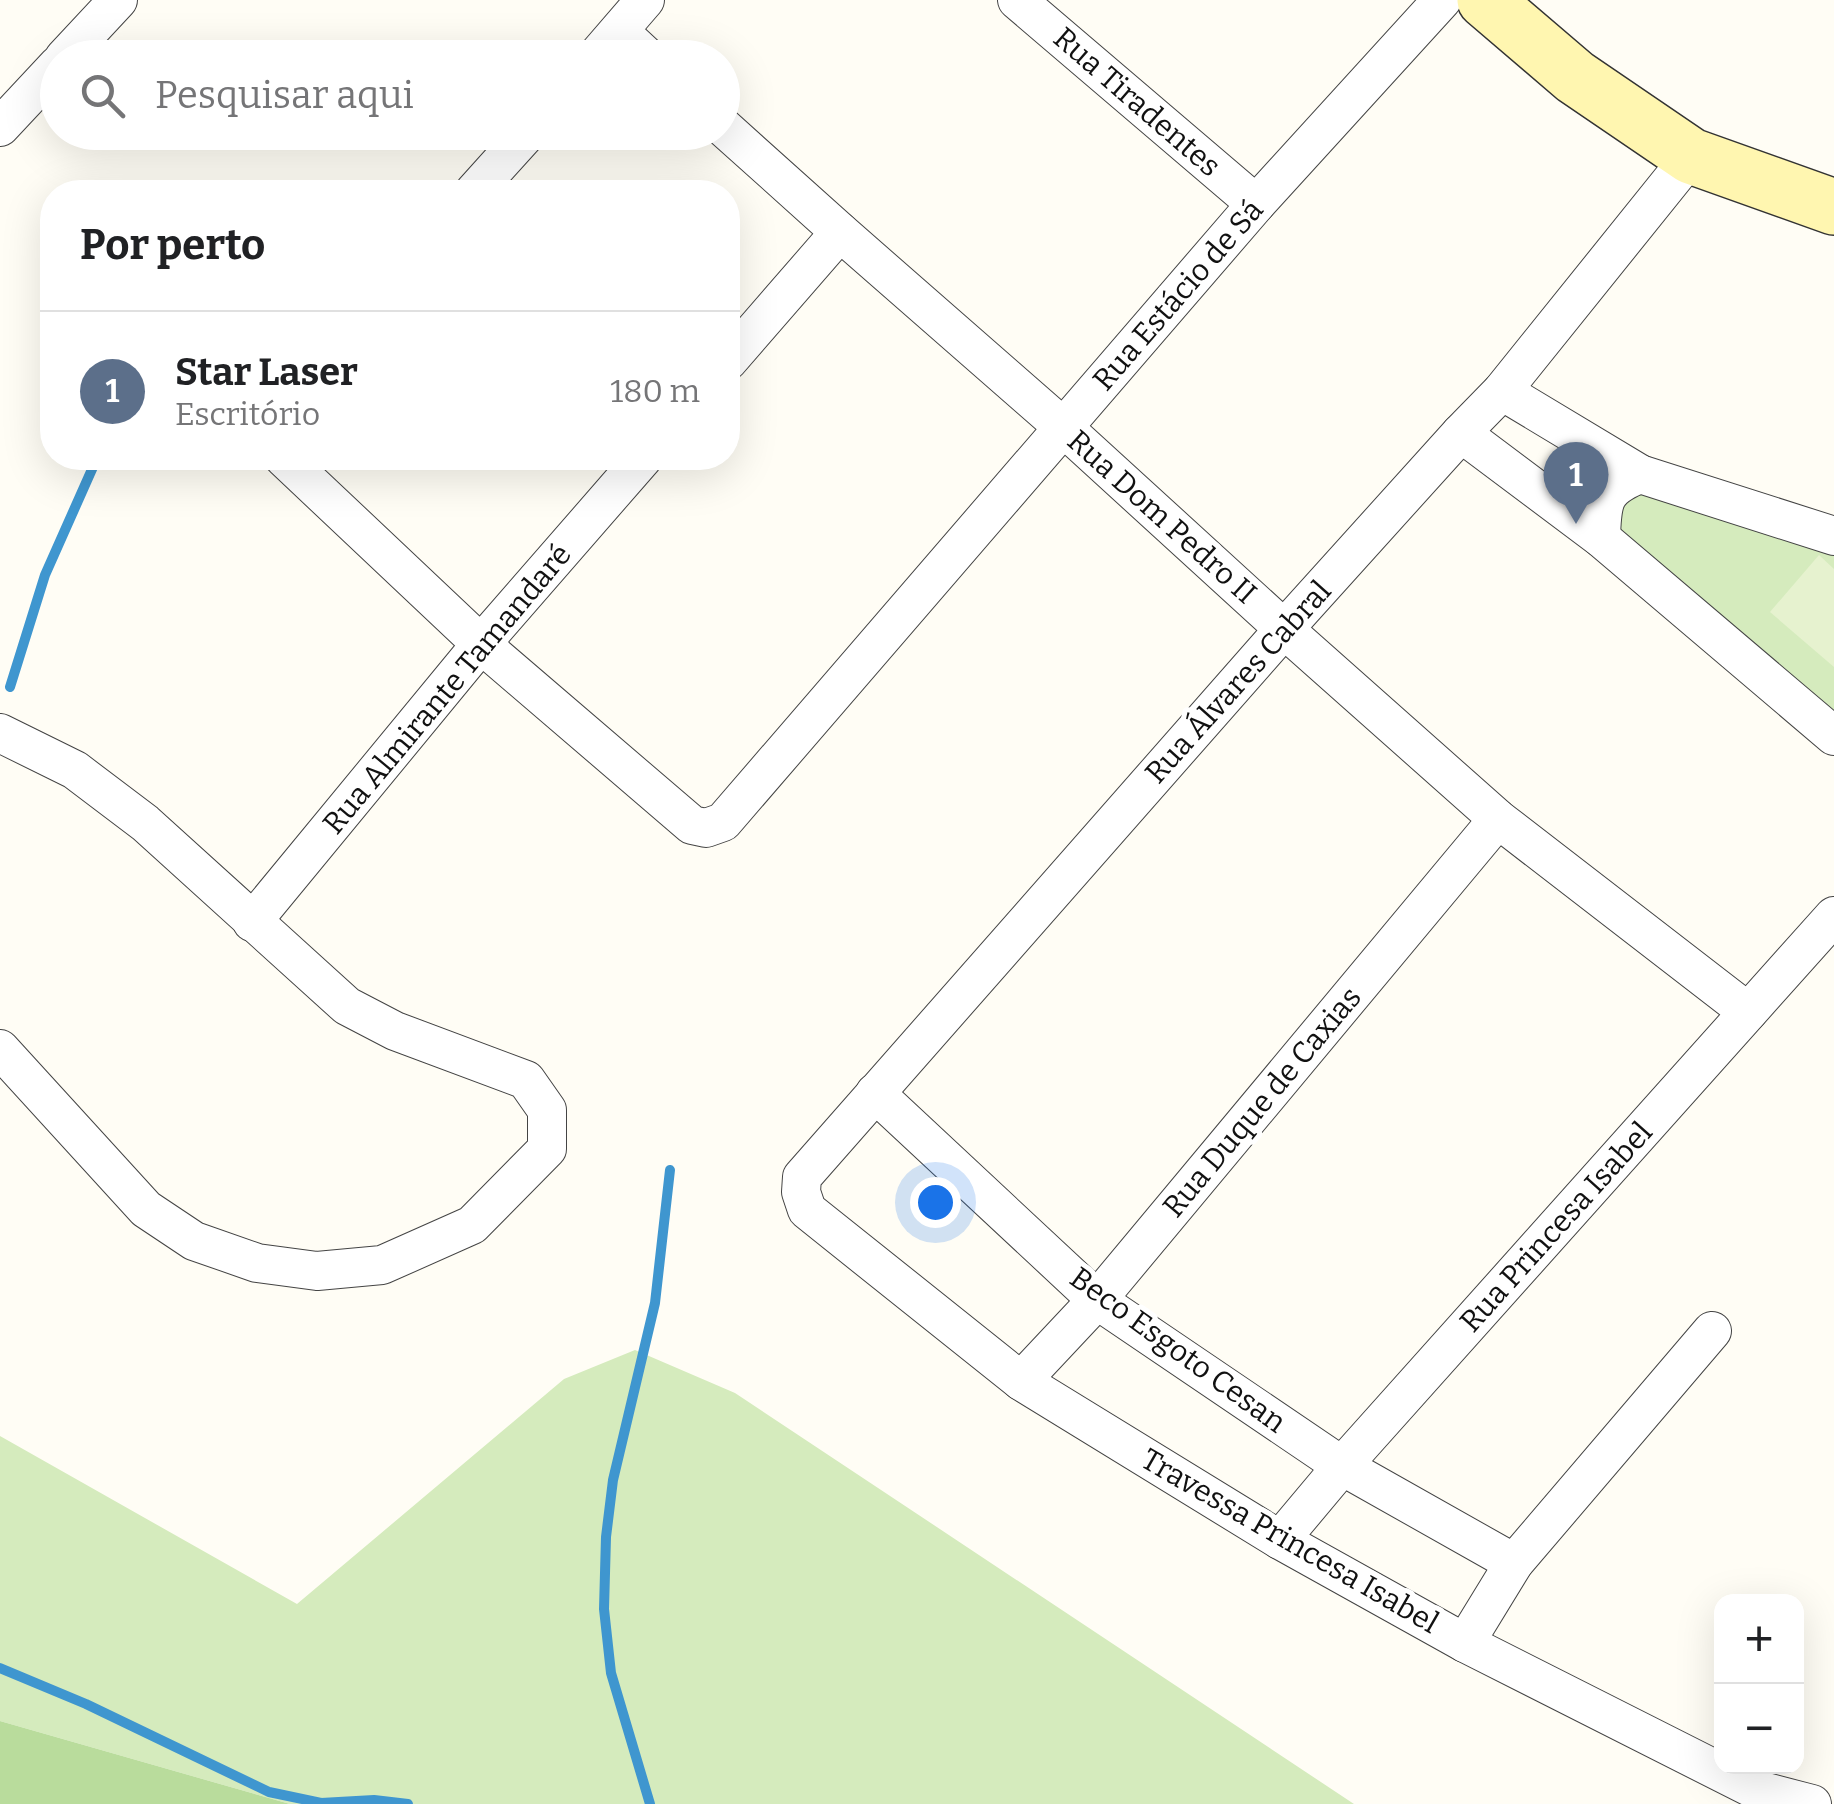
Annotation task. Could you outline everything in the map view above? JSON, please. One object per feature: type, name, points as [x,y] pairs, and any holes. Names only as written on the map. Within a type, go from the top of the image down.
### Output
[{"type":"street","points":[[81,40],[118,0]]},
{"type":"street","points":[[610,40],[645,0]]},
{"type":"street","name":"Rua Tiradentes","points":[[1017,0],[1256,204]]},
{"type":"street","name":"Rua Estácio de Sá","points":[[480,644],[692,825],[706,828],[724,822],[1256,204],[1442,0]]},
{"type":"street","points":[[1485,0],[1575,77],[1691,156],[1834,207]]},
{"type":"street","points":[[0,127],[40,84]]},
{"type":"street","name":"Rua Dom Pedro II","points":[[740,142],[1498,819],[1748,1012]]},
{"type":"street","points":[[485,180],[512,150]]},
{"type":"street","name":"Rua Álvares Cabral","points":[[807,1210],[801,1192],[802,1177],[1284,629],[1502,391],[1691,156]]},
{"type":"street","points":[[740,347],[840,232]]},
{"type":"street","points":[[1502,391],[1640,474],[1834,536]]},
{"type":"street","points":[[1460,433],[1601,538],[1834,736]]},
{"type":"street","points":[[297,470],[480,644]]},
{"type":"street","name":"Rua Almirante Tamandaré","points":[[252,922],[480,644],[632,470]]},
{"type":"street","points":[[1601,538],[1602,507],[1607,494],[1621,482],[1640,474]]},
{"type":"street","points":[[0,733],[76,770],[146,823],[347,1006],[395,1032],[526,1080],[548,1110],[547,1149],[472,1225],[382,1266],[317,1271],[257,1263],[194,1241],[146,1208],[0,1048]]},
{"type":"street","name":"Rua Duque de Caxias","points":[[1021,1382],[1097,1300],[1498,819]]},
{"type":"street","name":"Rua Princesa Isabel","points":[[1280,1540],[1834,916]]},
{"type":"street","name":"Beco Esgoto Cesan","points":[[875,1093],[1097,1300],[1342,1466],[1514,1563]]},
{"type":"street","name":"Travessa Princesa Isabel","points":[[807,1210],[1021,1382],[1280,1540],[1465,1643],[1754,1789],[1812,1804]]},
{"type":"street","points":[[1465,1643],[1514,1563],[1712,1331]]},
{"type":"green space","points":[[1642,486],[1834,549],[1834,720],[1612,535],[1617,507]]},
{"type":"green space","points":[[1819,555],[1834,569],[1834,667],[1770,612]]},
{"type":"green space","points":[[635,1350],[735,1393],[1354,1804],[290,1804],[0,1721],[0,1436],[297,1604],[564,1379]]},
{"type":"green space","points":[[0,1721],[290,1804],[0,1804]]},
{"type":"waterway","points":[[10,687],[45,575],[92,470]]},
{"type":"waterway","points":[[650,1804],[611,1673],[604,1609],[606,1537],[613,1480],[655,1303],[670,1170]]},
{"type":"waterway","points":[[0,1668],[86,1704],[269,1792],[321,1803],[374,1800],[408,1804]]},
{"type":"place","name":"Star Laser","points":[[1576,524]]}]
